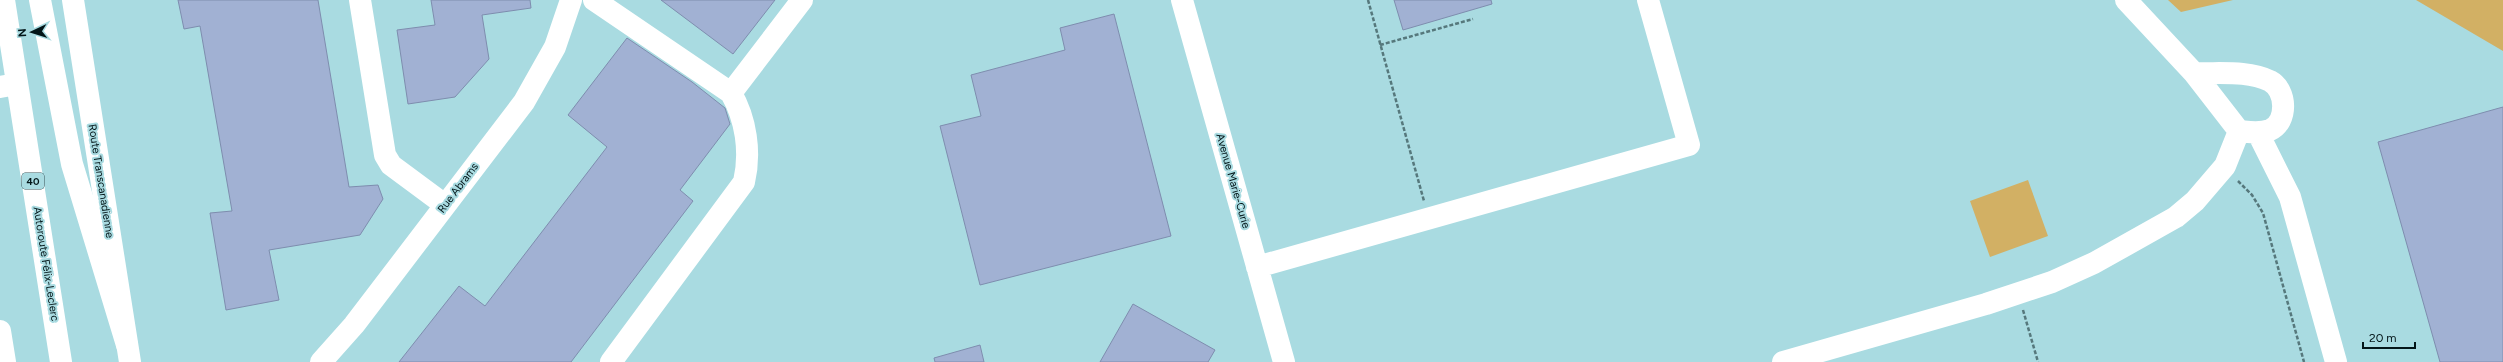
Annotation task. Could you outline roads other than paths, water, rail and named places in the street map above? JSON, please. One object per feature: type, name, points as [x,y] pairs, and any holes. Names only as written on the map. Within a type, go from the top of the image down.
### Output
[{"type":"main road","name":"Autoroute Félix-Leclerc","points":[[4,0],[9,86],[61,362]]},
{"type":"main road","points":[[40,0],[72,164],[129,353]]},
{"type":"main road","name":"Route Transcanadienne","points":[[73,0],[129,353]]},
{"type":"main road","points":[[360,0],[385,156],[391,164],[445,205]]},
{"type":"main road","name":"Rue Abrams","points":[[332,359],[534,87],[555,47],[571,0]]},
{"type":"main road","points":[[594,0],[730,93],[741,111],[749,164],[744,182],[610,362]]},
{"type":"main road","points":[[730,93],[802,0]]},
{"type":"main road","name":"Avenue Marie-Curie","points":[[1182,0],[1284,362]]},
{"type":"main road","points":[[1257,267],[1689,145],[1648,0]]},
{"type":"main road","points":[[2126,0],[2249,132],[2290,197],[2336,362]]},
{"type":"main road","points":[[2194,74],[2244,74],[2272,82],[2278,89],[2283,105],[2283,114],[2278,124],[2270,130],[2249,132]]},
{"type":"main road","points":[[1783,362],[2019,294],[2094,264],[2176,217],[2195,201],[2226,166],[2249,132]]},
{"type":"main road","points":[[0,331],[5,362]]}]
